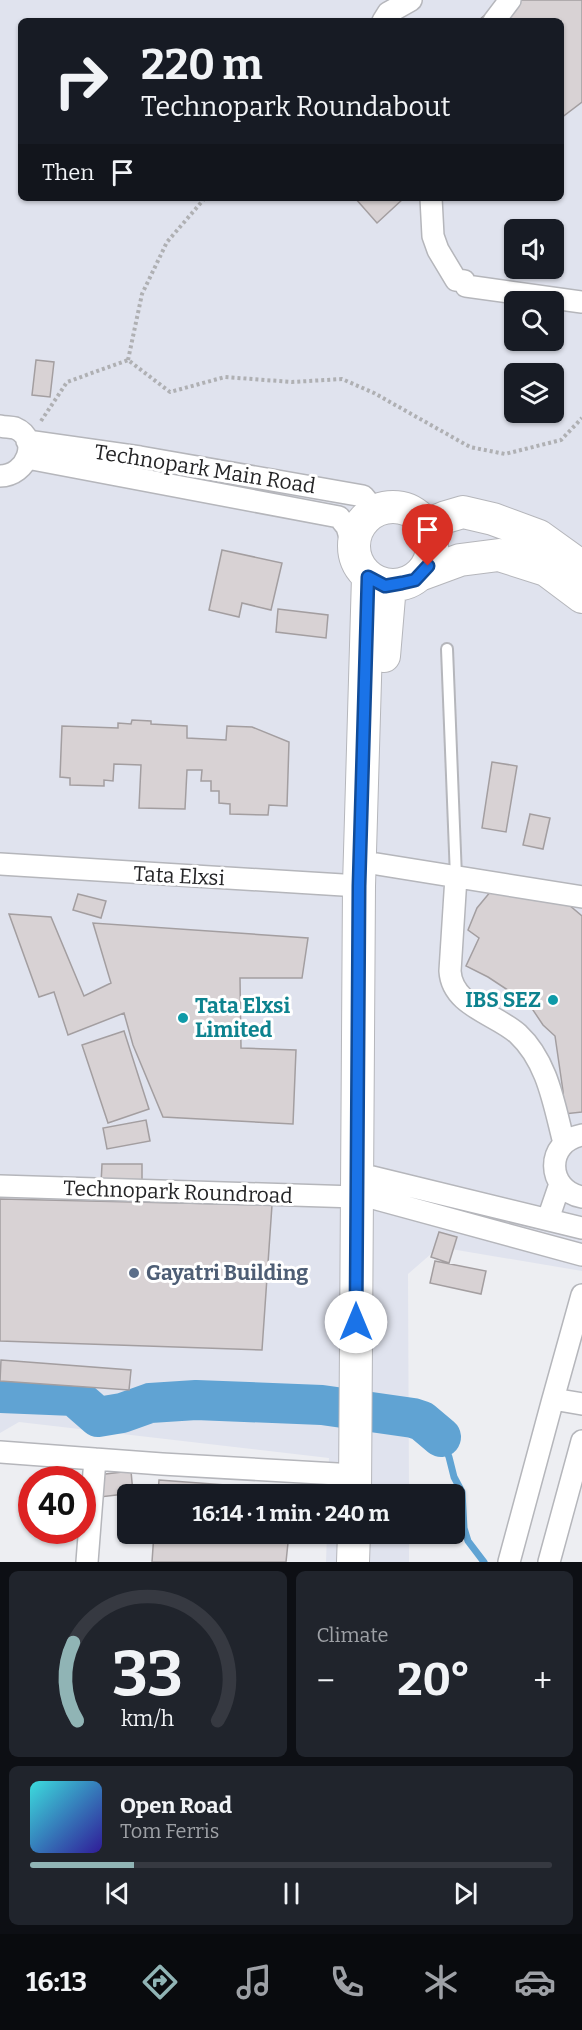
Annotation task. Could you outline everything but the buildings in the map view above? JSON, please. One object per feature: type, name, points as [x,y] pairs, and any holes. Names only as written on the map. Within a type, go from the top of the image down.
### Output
[{"type":"street","points":[[385,18],[388,13],[411,0]]},
{"type":"street","points":[[496,18],[510,0]]},
{"type":"street","points":[[431,201],[433,236],[438,250],[456,280],[464,281],[466,286],[582,302]]},
{"type":"street","points":[[0,426],[15,429],[24,436],[27,450],[17,472],[0,476]]},
{"type":"street","points":[[27,450],[339,517],[371,571],[361,1481]]},
{"type":"street","name":"Technopark Main Road","points":[[27,450],[140,457],[363,496],[368,502],[370,514]]},
{"type":"street","points":[[394,506],[418,515],[427,525],[433,545],[432,556],[428,566],[415,580],[371,571],[354,541],[357,530],[370,514],[382,508],[394,506]]},
{"type":"street","points":[[427,525],[463,512],[493,519],[539,536],[582,567]]},
{"type":"street","points":[[422,574],[460,560],[499,555],[546,570],[582,597]]},
{"type":"street","name":"Tata Elxsi","points":[[0,864],[114,872],[456,877],[582,897]]},
{"type":"street","points":[[456,877],[450,971],[452,984],[472,1005],[518,1035],[537,1059],[573,1139],[555,1159],[555,1169],[560,1184],[571,1194],[582,1197]]},
{"type":"street","points":[[548,1220],[560,1184]]},
{"type":"street","name":"Technopark Roundroad","points":[[0,1186],[364,1187]]},
{"type":"street","points":[[364,1187],[582,1228]]},
{"type":"street","points":[[364,1187],[582,1255]]},
{"type":"street","points":[[512,1553],[582,1295]]},
{"type":"street","points":[[361,1481],[355,1433],[362,1375]]},
{"type":"street","points":[[553,1399],[582,1404]]},
{"type":"street","points":[[550,1560],[582,1441]]},
{"type":"street","points":[[0,1452],[228,1468],[361,1481]]},
{"type":"street","points":[[87,1562],[96,1459]]},
{"type":"street","points":[[353,1562],[354,1544]]},
{"type":"street","points":[[368,1544],[368,1562]]},
{"type":"lane","points":[[447,649],[456,877]]},
{"type":"path","points":[[128,360],[142,294],[167,242],[202,201]]},
{"type":"path","points":[[128,360],[170,392],[225,377],[292,382],[342,379],[374,393],[470,447],[505,454],[561,440],[582,418]]},
{"type":"path","points":[[27,450],[67,382],[128,360]]},
{"type":"shaded area","points":[[0,0],[582,0],[582,1271],[439,1247],[408,1274],[409,1484],[328,1484],[329,1458],[19,1422],[0,1433]]},
{"type":"shaded area","points":[[327,1544],[409,1544],[409,1562],[326,1562]]},
{"type":"waterway","points":[[0,1393],[74,1396],[98,1417],[122,1413],[150,1403],[196,1400],[322,1405],[413,1418],[422,1421],[441,1437]]},
{"type":"waterway","points":[[441,1437],[454,1477],[462,1492],[464,1528],[468,1541],[484,1562]]},
{"type":"place","name":"IBS SEZ","points":[[553,1000]]},
{"type":"place","name":"Tata Elxsi Limited","points":[[183,1018]]},
{"type":"place","name":"Gayatri Building","points":[[134,1273]]},
{"type":"route","points":[[356,1322],[359,886],[368,577],[385,586],[402,583],[415,580],[428,566]]}]
